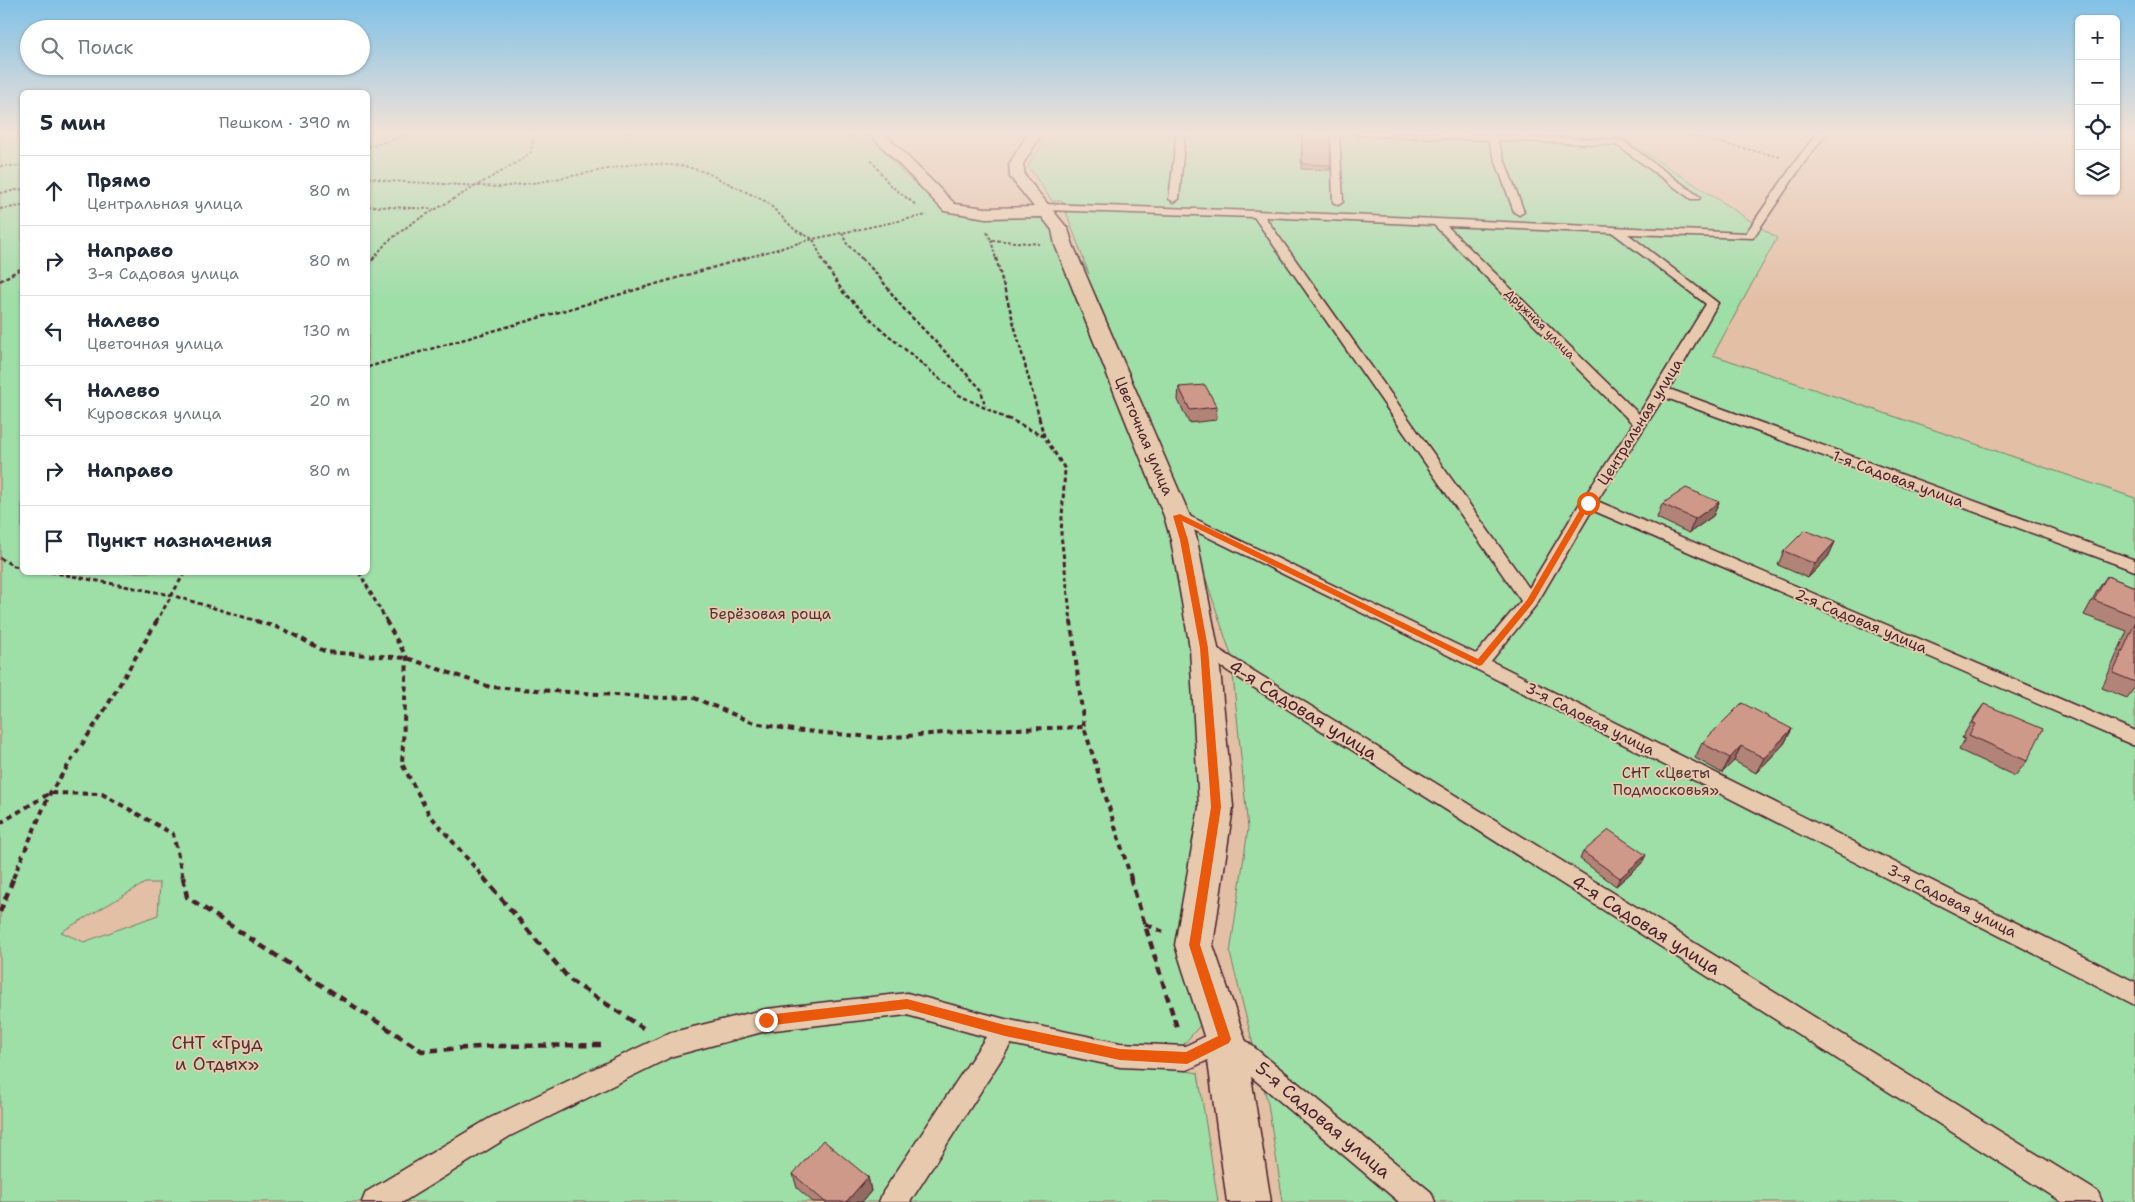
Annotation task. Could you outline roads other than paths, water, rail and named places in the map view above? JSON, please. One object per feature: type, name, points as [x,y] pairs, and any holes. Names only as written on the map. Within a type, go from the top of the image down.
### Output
[{"type":"street","points":[[930,188],[950,208],[963,212],[1045,210]]},
{"type":"street","name":"Цветочная улица","points":[[1027,188],[1060,229],[1064,245],[1177,516],[1184,540],[1204,648],[1216,807],[1194,945],[1225,1039]]},
{"type":"street","points":[[1225,1039],[1249,1202]]},
{"type":"lane","points":[[1174,200],[1175,188]]},
{"type":"lane","points":[[1337,188],[1338,202]]},
{"type":"lane","points":[[1510,188],[1519,212]]},
{"type":"lane","points":[[1683,188],[1695,197]]},
{"type":"lane","points":[[1045,210],[1257,214],[1438,224],[1749,236],[1782,188]]},
{"type":"lane","points":[[1257,214],[1530,601]]},
{"type":"lane","name":"Дружная улица","points":[[1438,224],[1641,424]]},
{"type":"lane","name":"Центральная улица","points":[[1479,663],[1530,601],[1588,503],[1662,391],[1712,303],[1616,230]]},
{"type":"lane","name":"1-я Садовая улица","points":[[1662,391],[2135,566]]},
{"type":"lane","name":"2-я Садовая улица","points":[[1588,503],[2135,739]]},
{"type":"lane","name":"3-я Садовая улица","points":[[1177,516],[1479,663],[2135,994]]},
{"type":"lane","name":"4-я Садовая улица","points":[[1204,648],[2088,1202]]},
{"type":"lane","points":[[376,1202],[500,1127],[669,1045],[766,1020],[907,1004],[1005,1031],[1120,1055],[1187,1058],[1225,1039]]},
{"type":"lane","points":[[893,1202],[1005,1031]]},
{"type":"lane","name":"5-я Садовая улица","points":[[1225,1039],[1421,1202]]},
{"type":"park label","name":"Берёзовая роща","points":[[770,614]]},
{"type":"park label","name":"СНТ «Цветы Подмосковья»","points":[[1666,782]]},
{"type":"park label","name":"СНТ «Труд и Отдых»","points":[[217,1053]]}]
